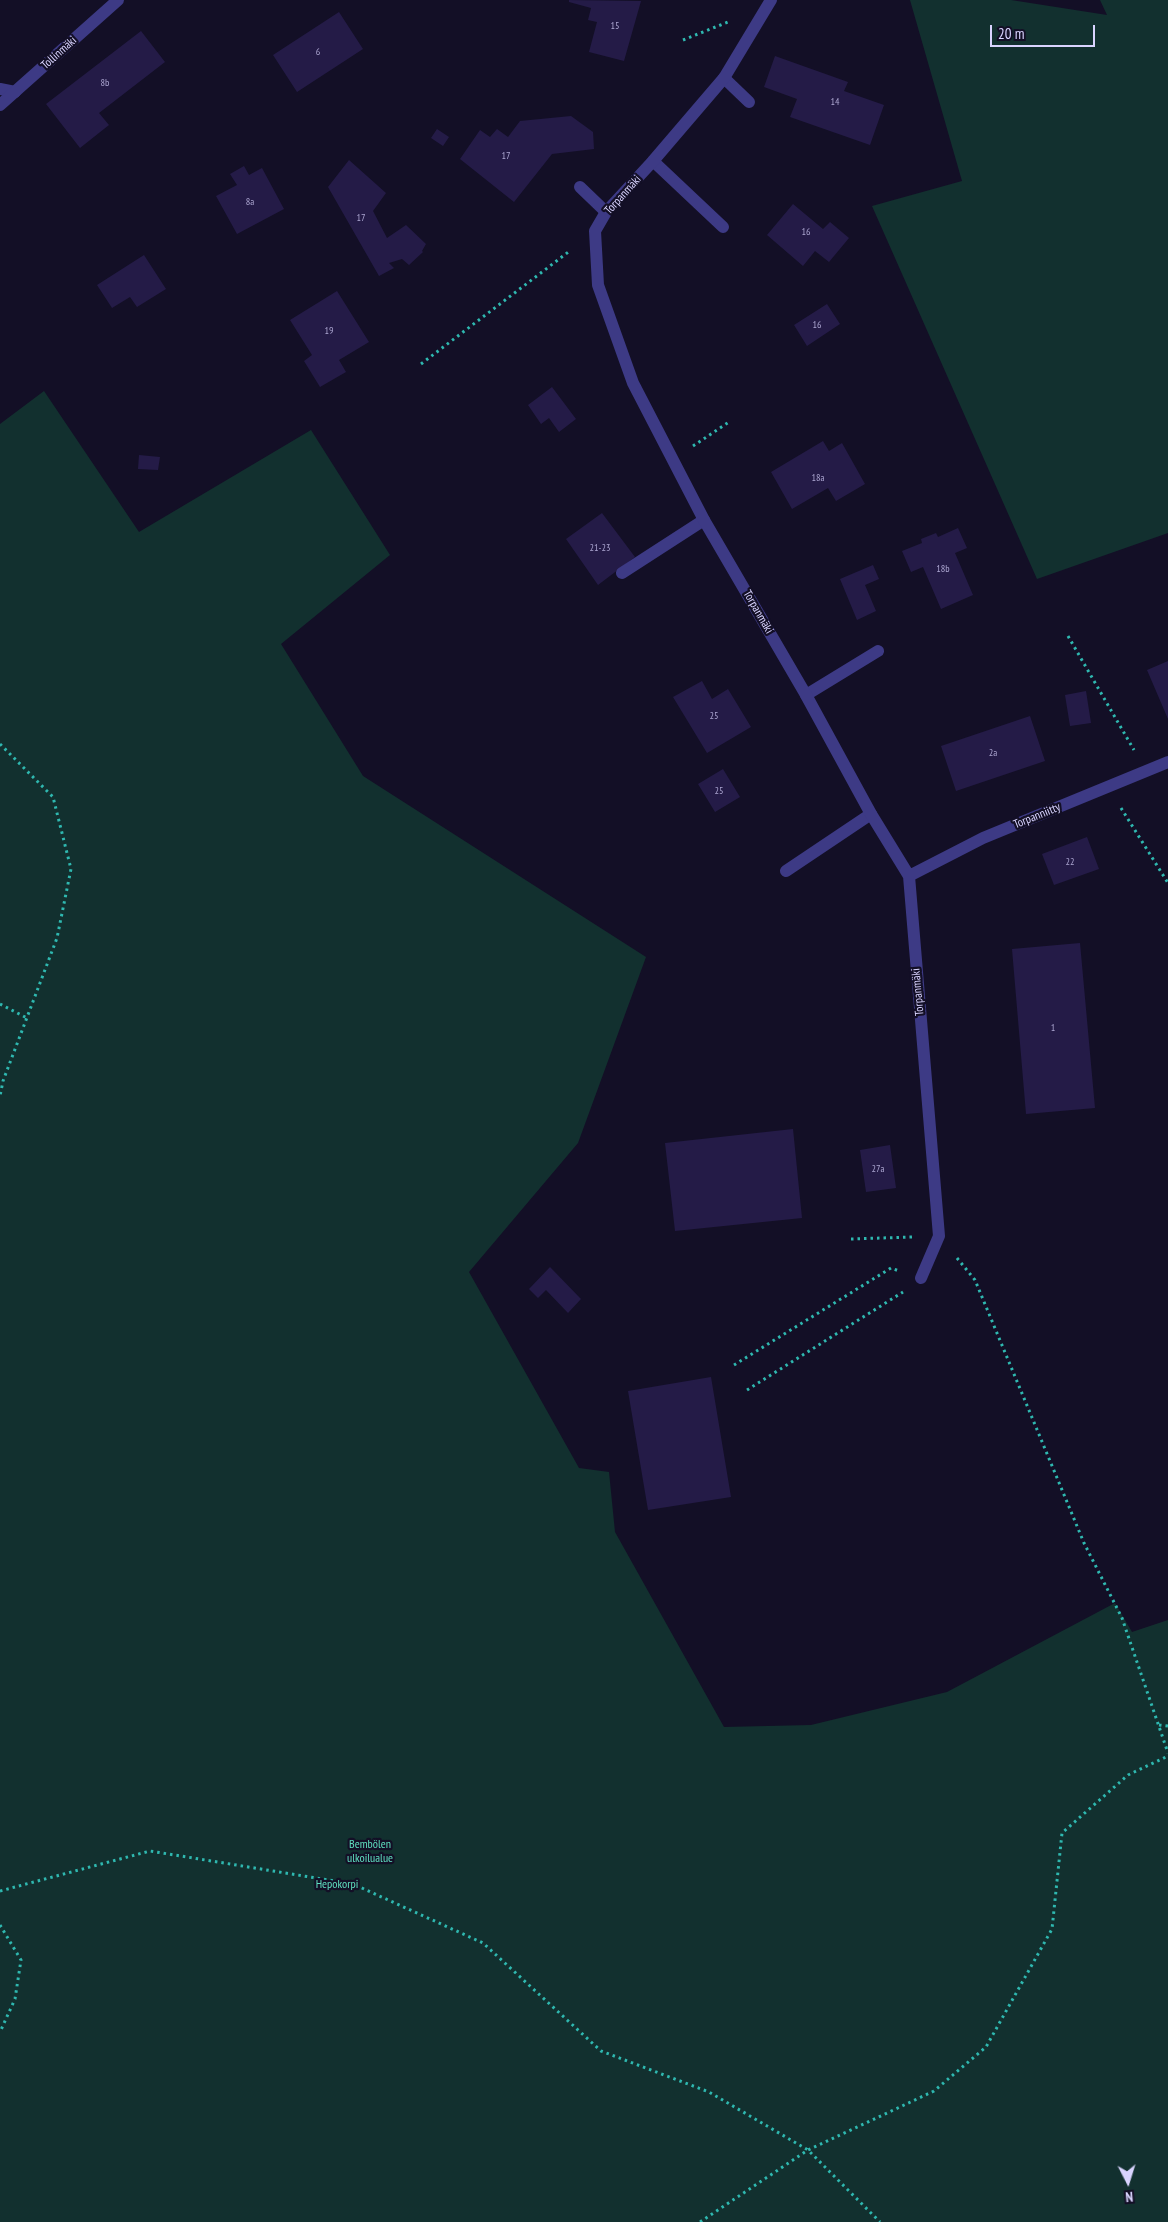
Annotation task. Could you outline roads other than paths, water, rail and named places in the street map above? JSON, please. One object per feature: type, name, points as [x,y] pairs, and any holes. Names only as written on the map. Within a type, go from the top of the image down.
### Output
[{"type":"street","name":"Tollinmäki","points":[[0,105],[118,0]]},
{"type":"street","name":"Torpanmäki","points":[[770,0],[724,78],[653,161],[606,212],[595,231],[598,285],[633,383],[704,520],[909,876],[939,1236],[921,1278]]},
{"type":"street","points":[[724,78],[749,102]]},
{"type":"street","points":[[0,89],[15,92]]},
{"type":"street","points":[[653,161],[723,227]]},
{"type":"street","points":[[580,187],[606,212]]},
{"type":"street","points":[[622,572],[704,520]]},
{"type":"street","points":[[806,695],[878,651]]},
{"type":"street","name":"Torpanniitty","points":[[909,876],[983,838],[1168,762]]},
{"type":"street","points":[[786,871],[872,814]]},
{"type":"park label","name":"Bembölen ulkoilualue","points":[[370,1852]]},
{"type":"park label","name":"Hepokorpi","points":[[337,1885]]}]
